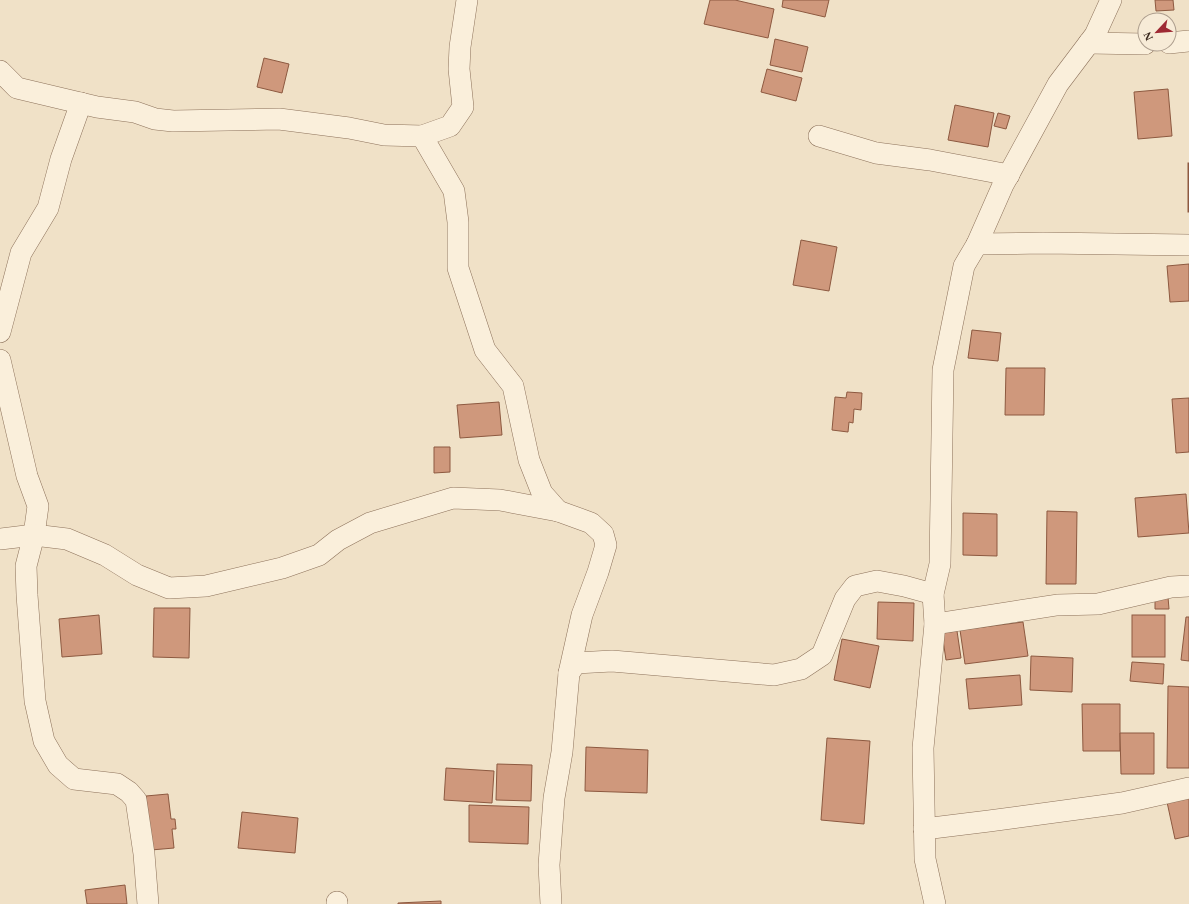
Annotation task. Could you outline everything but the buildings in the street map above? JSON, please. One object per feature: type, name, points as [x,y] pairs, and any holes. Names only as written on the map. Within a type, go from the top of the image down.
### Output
[{"type":"street","points":[[0,72],[17,88],[81,103],[135,112],[155,119],[173,121],[279,119],[349,128],[384,135],[422,136],[450,126],[463,107],[459,69],[460,47],[467,0]]},
{"type":"street","points":[[935,904],[925,859],[923,748],[935,624],[933,594],[940,564],[943,370],[964,266],[977,244],[1009,174],[1058,84],[1089,43],[1111,0]]},
{"type":"street","points":[[1177,42],[1189,41]]},
{"type":"street","points":[[1089,43],[1137,44]]},
{"type":"street","points":[[0,332],[21,253],[48,208],[61,159],[81,103]]},
{"type":"street","points":[[422,136],[454,192],[458,222],[458,268],[485,350],[513,386],[529,460],[542,493],[558,511]]},
{"type":"street","points":[[819,136],[876,153],[930,160],[1009,174]]},
{"type":"street","points":[[977,244],[1043,243],[1189,245]]},
{"type":"street","points":[[0,360],[27,476],[38,506],[34,535],[26,566],[35,701],[44,741],[58,764],[74,779],[117,784],[129,792],[136,800],[144,854],[148,904]]},
{"type":"street","points":[[0,539],[34,535],[67,539],[105,555],[137,575],[169,588],[206,586],[282,568],[319,555],[338,540],[370,523],[453,498],[500,500],[558,511],[591,523],[603,534],[606,545],[582,615],[569,673],[562,752],[554,798],[549,864],[551,904]]},
{"type":"street","points":[[569,673],[576,663],[612,661],[774,675],[788,672],[800,669],[822,655],[845,599],[855,586],[877,580],[933,594]]},
{"type":"street","points":[[935,624],[1057,605],[1098,604],[1171,587],[1189,586]]},
{"type":"street","points":[[924,829],[1122,803],[1189,788]]}]
